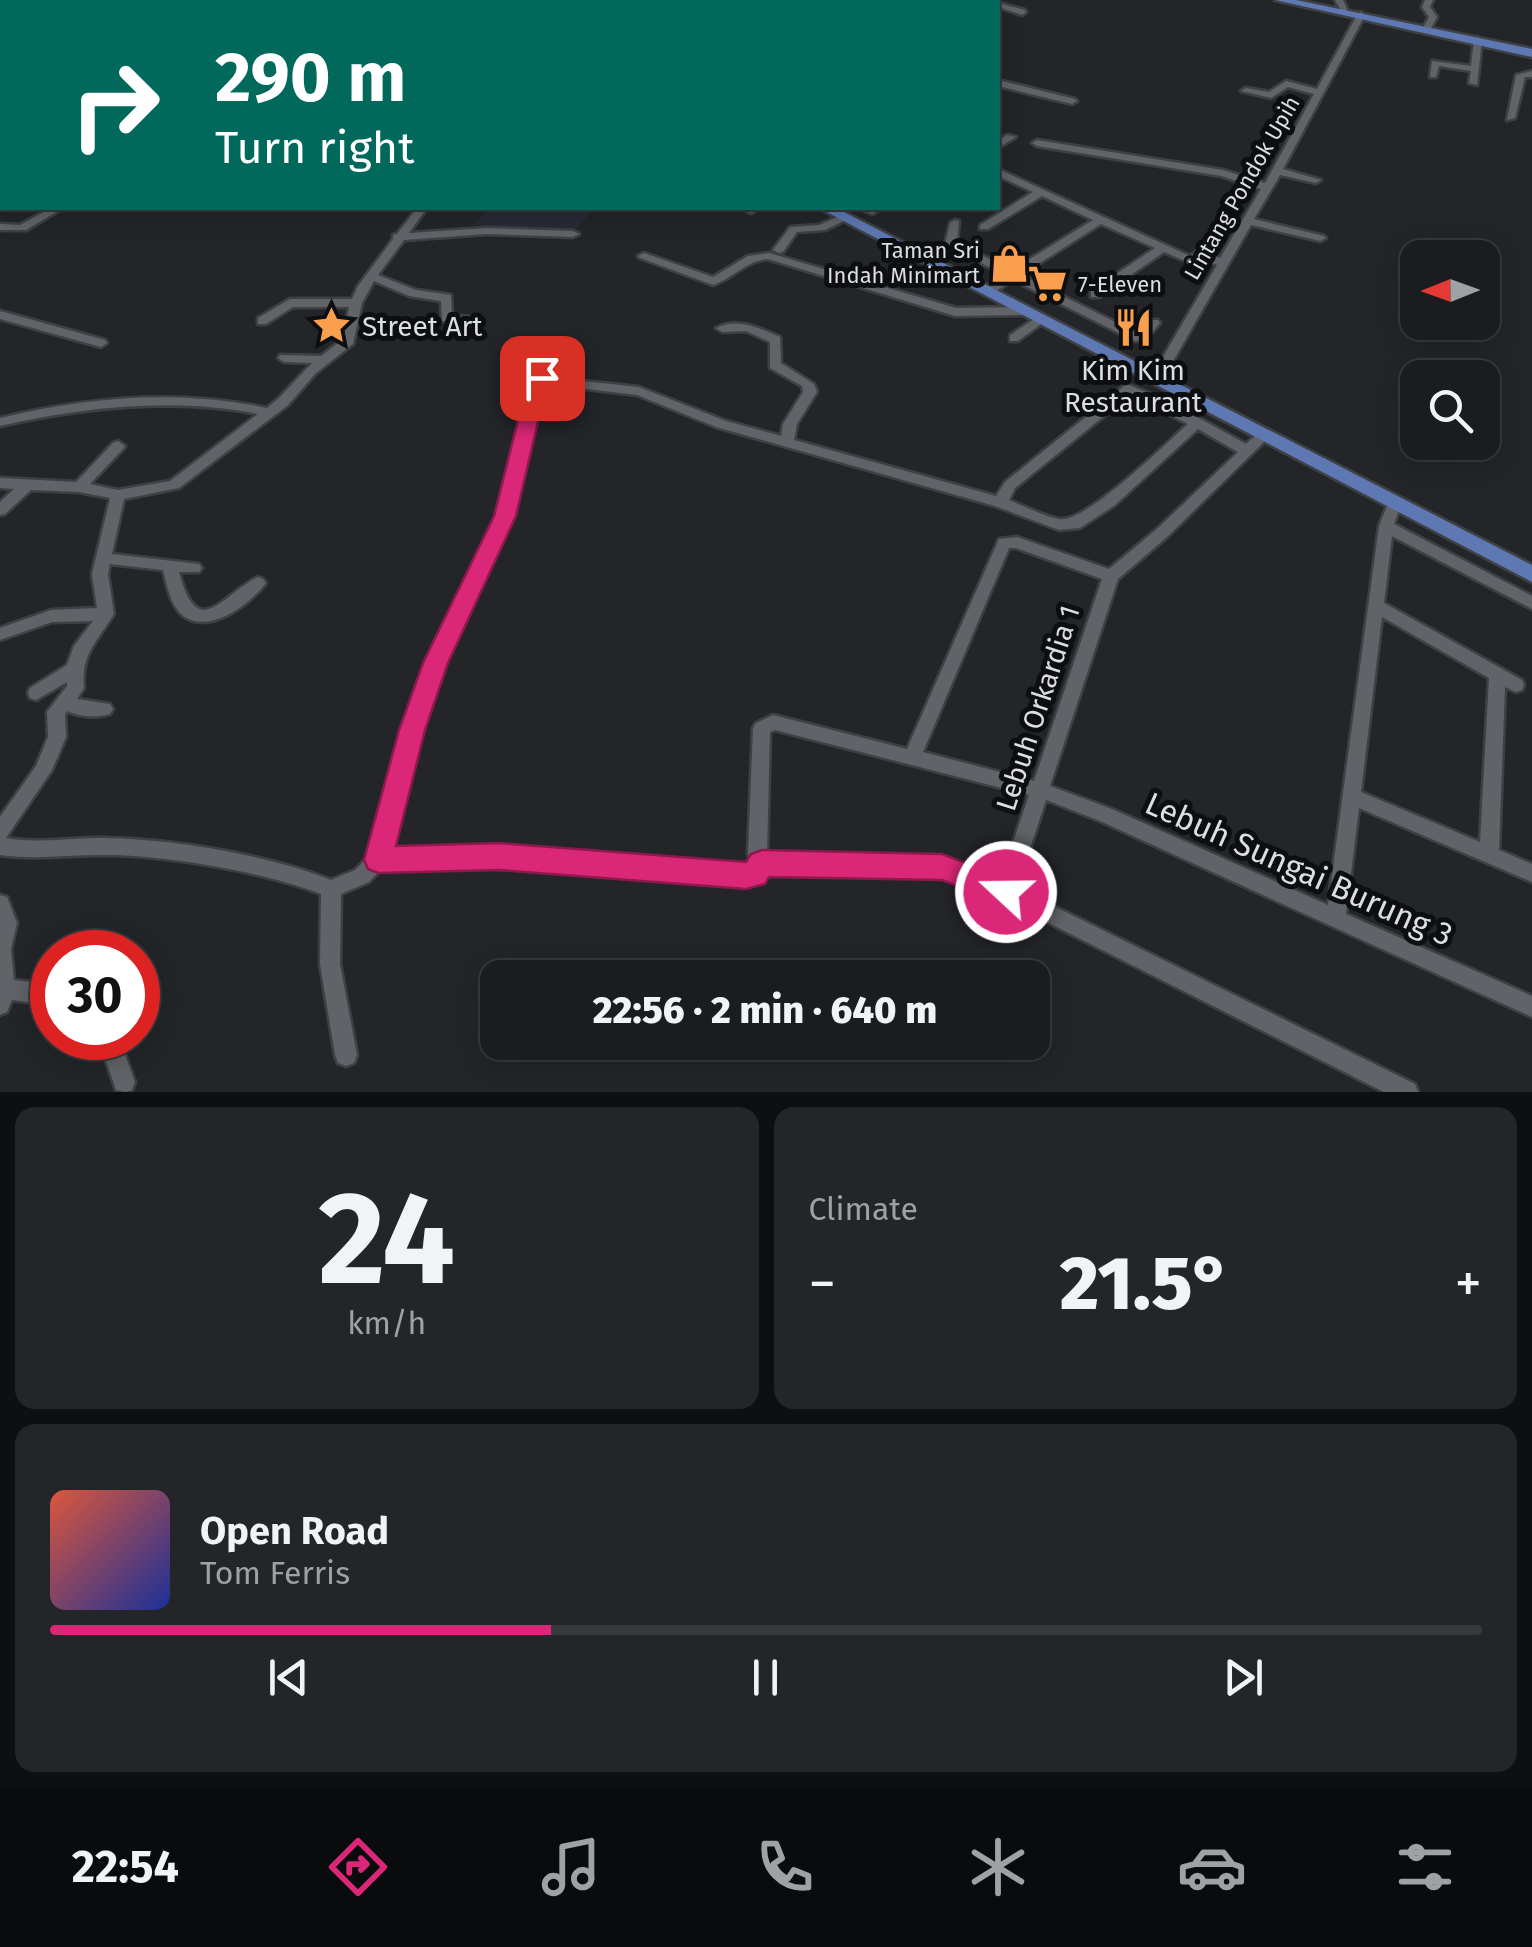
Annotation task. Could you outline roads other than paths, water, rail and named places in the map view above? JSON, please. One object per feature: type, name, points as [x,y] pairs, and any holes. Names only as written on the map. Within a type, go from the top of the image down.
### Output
[{"type":"main road","points":[[1280,0],[1532,52]]},
{"type":"main road","points":[[830,210],[943,268],[995,287],[1033,315],[1129,364],[1159,374],[1178,390],[1263,436],[1532,574]]},
{"type":"street","points":[[1338,0],[1346,12]]},
{"type":"street","points":[[1427,28],[1433,17],[1426,8],[1428,0]]},
{"type":"street","points":[[1000,4],[1022,12]]},
{"type":"street","name":"Lintang Pondok Upih","points":[[1159,374],[1268,187],[1361,15]]},
{"type":"street","points":[[1474,82],[1478,40]]},
{"type":"street","points":[[1433,75],[1435,63],[1474,69]]},
{"type":"street","points":[[1510,118],[1521,75],[1532,74]]},
{"type":"street","points":[[1000,83],[1072,101]]},
{"type":"street","points":[[1246,91],[1271,96],[1286,84],[1319,92]]},
{"type":"street","points":[[1000,144],[1011,138]]},
{"type":"street","points":[[1037,143],[1223,173],[1268,187]]},
{"type":"street","points":[[1277,171],[1316,180]]},
{"type":"street","points":[[1000,173],[1192,260],[1197,254],[1223,263]]},
{"type":"street","points":[[984,227],[1041,192]]},
{"type":"street","points":[[0,227],[22,228],[54,210]]},
{"type":"street","points":[[0,483],[78,487],[118,495],[166,487],[186,478],[291,394],[323,360],[351,338],[356,303],[370,276],[420,210]]},
{"type":"street","points":[[779,250],[794,230],[821,228],[844,217]]},
{"type":"street","points":[[995,287],[1101,219]]},
{"type":"street","points":[[1247,222],[1320,238]]},
{"type":"street","points":[[956,223],[952,244],[1135,337],[1142,336],[1154,323]]},
{"type":"street","points":[[397,237],[488,231],[573,234]]},
{"type":"street","points":[[1095,294],[1163,248]]},
{"type":"street","points":[[644,256],[716,281],[746,258],[768,256],[963,314],[1033,315]]},
{"type":"street","points":[[370,276],[413,293],[447,298],[446,318],[472,321]]},
{"type":"street","points":[[262,320],[285,304],[356,303]]},
{"type":"street","points":[[1014,338],[1033,315]]},
{"type":"street","points":[[0,316],[101,343]]},
{"type":"street","points":[[722,328],[748,326],[776,340],[775,365],[808,384],[810,392],[790,424],[786,442]]},
{"type":"street","points":[[284,358],[323,360]]},
{"type":"street","points":[[331,889],[362,876],[378,860],[412,730],[435,663],[515,488],[538,380],[639,391],[722,424],[1000,502],[1048,522],[1075,524],[1110,501],[1198,422]]},
{"type":"street","points":[[1000,502],[1010,484],[1128,389],[1248,450]]},
{"type":"street","points":[[1163,404],[1178,390]]},
{"type":"street","points":[[0,422],[39,413],[198,400],[222,401],[267,412]]},
{"type":"street","points":[[911,759],[1004,543],[1008,541],[1111,576],[1263,436]]},
{"type":"street","points":[[78,487],[118,446]]},
{"type":"street","points":[[0,510],[26,486]]},
{"type":"street","points":[[0,832],[43,770],[57,737],[56,712],[76,688],[74,669],[86,640],[106,614],[99,582],[118,495]]},
{"type":"street","points":[[1336,918],[1386,526],[1394,504]]},
{"type":"street","points":[[1386,526],[1532,603]]},
{"type":"street","points":[[102,558],[194,568]]},
{"type":"street","points":[[170,568],[180,601],[188,610],[204,614],[230,609],[258,583]]},
{"type":"street","name":"Lebuh Orkardia 1","points":[[1006,892],[1111,576]]},
{"type":"street","points":[[1378,606],[1516,685]]},
{"type":"street","points":[[0,634],[51,616],[106,614]]},
{"type":"street","points":[[36,693],[74,669]]},
{"type":"street","points":[[1489,854],[1497,674]]},
{"type":"street","points":[[65,700],[78,708],[104,709]]},
{"type":"street","name":"Lebuh Sungai Burung 3","points":[[761,866],[757,854],[762,728],[767,722],[1040,790],[1106,815],[1532,1007]]},
{"type":"street","points":[[1352,796],[1532,872]]},
{"type":"street","points":[[0,846],[47,851],[117,846],[246,866],[318,882],[331,889]]},
{"type":"street","points":[[378,860],[499,856],[746,876],[755,874],[761,866],[942,867],[1006,892],[1407,1092]]},
{"type":"street","points":[[331,889],[330,964],[346,1055]]},
{"type":"street","points":[[0,904],[7,922],[1,950],[2,997],[30,996]]},
{"type":"street","points":[[116,1060],[124,1082]]},
{"type":"place","name":"Taman Sri Indah Minimart","points":[[1010,263]]},
{"type":"place","name":"7-Eleven","points":[[1048,284]]},
{"type":"place","name":"Street Art","points":[[332,326]]},
{"type":"place","name":"Kim Kim Restaurant","points":[[1133,328]]}]
